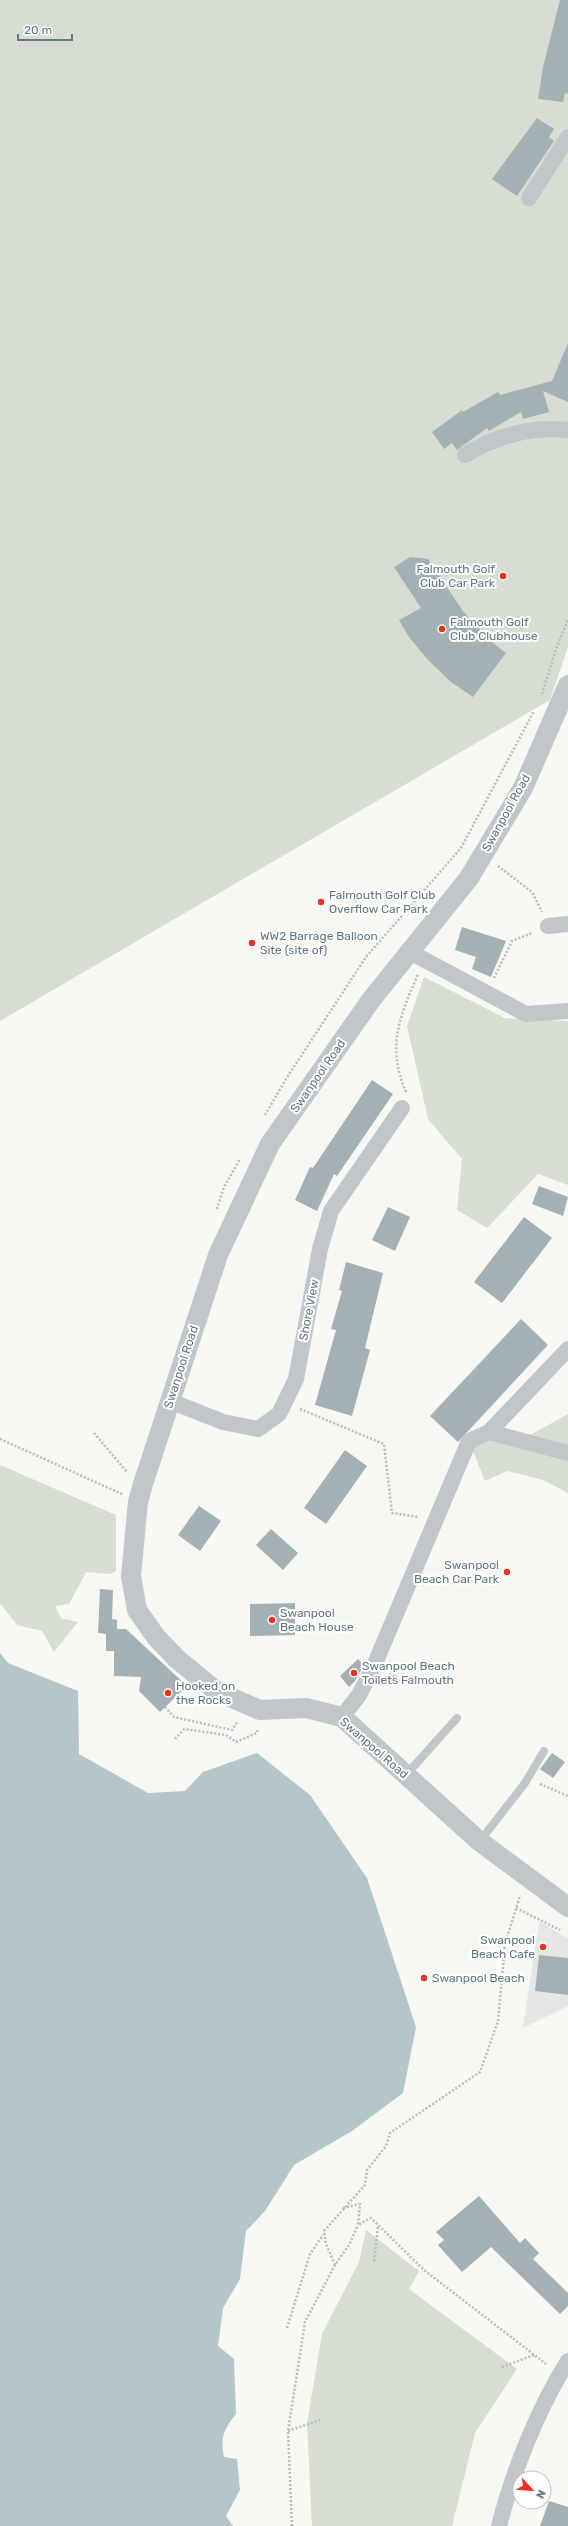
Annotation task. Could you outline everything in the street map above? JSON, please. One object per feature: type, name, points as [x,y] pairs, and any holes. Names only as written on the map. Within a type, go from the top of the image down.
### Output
[{"type":"street","points":[[528,198],[568,137]]},
{"type":"street","points":[[465,455],[480,446],[504,437],[534,430],[568,430]]},
{"type":"street","name":"Swanpool Road","points":[[568,685],[523,788],[470,878],[417,955],[371,1000],[270,1144],[218,1255],[170,1401],[138,1502],[131,1576],[137,1610],[156,1637],[177,1659],[216,1691],[260,1710],[306,1708],[342,1717],[479,1841],[568,1907]]},
{"type":"street","points":[[548,926],[568,924]]},
{"type":"street","points":[[417,955],[526,1014],[568,1011]]},
{"type":"street","name":"Shore View","points":[[170,1401],[223,1422],[258,1429],[279,1414],[296,1379],[320,1249],[331,1211],[402,1108]]},
{"type":"street","points":[[342,1717],[359,1695],[374,1666],[437,1520],[469,1441],[489,1432],[568,1349]]},
{"type":"street","points":[[489,1432],[568,1453]]},
{"type":"street","points":[[499,2526],[508,2491],[565,2367]]},
{"type":"lane","points":[[406,1775],[457,1718]]},
{"type":"lane","points":[[479,1841],[525,1784],[544,1751]]},
{"type":"path","points":[[487,993],[512,941],[548,926],[532,892],[498,867],[497,863]]},
{"type":"path","points":[[406,1091],[401,1080],[395,1040],[417,955]]},
{"type":"path","points":[[284,1403],[384,1444],[392,1513],[437,1520]]},
{"type":"path","points":[[94,1433],[133,1478],[144,1484]]},
{"type":"path","points":[[0,1439],[112,1490]]},
{"type":"path","points":[[165,1707],[174,1717],[232,1730],[249,1705]]},
{"type":"path","points":[[175,1739],[184,1729],[226,1735],[236,1742],[245,1739]]},
{"type":"path","points":[[538,1783],[554,1792],[568,1796]]},
{"type":"path","points":[[287,2328],[310,2254],[343,2208],[365,2185],[367,2170],[386,2146],[390,2133],[480,2072],[498,2021],[505,1944],[516,1908],[560,1930]]},
{"type":"path","points":[[292,2526],[288,2431],[305,2322],[335,2265],[349,2245],[358,2225],[360,2204],[343,2208]]},
{"type":"path","points":[[358,2225],[371,2218],[424,2270],[535,2355],[565,2367]]},
{"type":"path","points":[[374,2261],[378,2225]]},
{"type":"path","points":[[323,2235],[335,2265]]},
{"type":"path","points":[[502,2367],[535,2355]]},
{"type":"path","points":[[288,2431],[320,2420]]},
{"type":"shaded area","points":[[0,0],[568,0],[568,647],[550,700],[0,1021]]},
{"type":"shaded area","points":[[424,977],[505,1018],[568,1021],[568,1185],[538,1174],[487,1228],[457,1210],[462,1159],[428,1119],[407,1026]]},
{"type":"shaded area","points":[[568,1414],[568,1493],[543,1480],[507,1471],[485,1481],[469,1441],[489,1432],[523,1439]]},
{"type":"shaded area","points":[[0,1465],[116,1515],[116,1571],[110,1574],[86,1572],[69,1604],[55,1606],[61,1618],[78,1622],[54,1652],[42,1631],[17,1625],[0,1603]]},
{"type":"shaded area","points":[[0,1653],[8,1663],[78,1691],[79,1754],[148,1793],[185,1791],[203,1772],[257,1753],[310,1795],[367,1878],[416,2027],[403,2093],[352,2131],[294,2165],[265,2211],[246,2231],[240,2279],[223,2308],[218,2346],[234,2359],[236,2414],[228,2424],[222,2444],[224,2457],[237,2459],[240,2490],[226,2516],[233,2526],[0,2526]]},
{"type":"shaded area","points":[[539,1921],[568,1939],[568,2006],[523,2028]]},
{"type":"shaded area","points":[[366,2230],[419,2271],[409,2289],[517,2369],[475,2433],[452,2526],[312,2526],[307,2423],[322,2334],[359,2262]]},
{"type":"building","points":[[560,0],[568,0],[568,94],[565,93],[563,102],[538,99],[543,67]]},
{"type":"building","points":[[537,118],[554,129],[549,137],[554,141],[517,196],[492,179]]},
{"type":"building","points":[[568,343],[568,402],[543,391],[549,412],[523,419],[521,412],[489,431],[487,428],[457,450],[452,443],[444,449],[432,432],[462,410],[463,412],[498,392],[500,395],[552,381]]},
{"type":"building","name":"Falmouth Golf Club Clubhouse","points":[[410,557],[428,559],[463,611],[488,639],[506,653],[473,697],[451,682],[428,660],[409,637],[399,620],[421,608],[394,567]]},
{"type":"building","points":[[462,927],[506,941],[491,977],[472,969],[476,957],[455,950]]},
{"type":"building","points":[[372,1080],[393,1094],[337,1176],[334,1174],[317,1211],[295,1200],[310,1167],[313,1168]]},
{"type":"building","points":[[539,1186],[568,1197],[563,1216],[532,1204]]},
{"type":"building","points":[[388,1207],[410,1217],[395,1251],[372,1240]]},
{"type":"building","points":[[524,1217],[552,1238],[502,1303],[474,1282]]},
{"type":"building","points":[[346,1262],[383,1273],[365,1348],[370,1350],[352,1416],[315,1405],[336,1330],[331,1329],[342,1291],[339,1290]]},
{"type":"building","points":[[521,1319],[548,1345],[458,1442],[430,1416]]},
{"type":"building","points":[[345,1450],[367,1466],[326,1524],[304,1508]]},
{"type":"building","points":[[199,1506],[221,1521],[200,1551],[178,1535]]},
{"type":"building","points":[[271,1529],[298,1553],[283,1570],[256,1545]]},
{"type":"building","points":[[100,1589],[113,1590],[112,1619],[117,1620],[117,1629],[126,1629],[187,1686],[160,1712],[139,1691],[141,1677],[114,1676],[114,1651],[106,1651],[106,1634],[98,1633]]},
{"type":"building","name":"Swanpool Beach House","points":[[295,1603],[295,1635],[250,1636],[250,1604]]},
{"type":"building","name":"Swanpool Beach Toilets Falmouth","points":[[358,1659],[364,1665],[355,1681],[349,1687],[340,1676]]},
{"type":"building","points":[[552,1753],[565,1762],[553,1778],[540,1769]]},
{"type":"building","points":[[539,1955],[568,1958],[568,1995],[535,1991]]},
{"type":"building","points":[[479,2196],[520,2243],[525,2238],[539,2253],[533,2259],[568,2293],[568,2306],[560,2314],[491,2247],[462,2272],[438,2245],[444,2240],[436,2232]]},
{"type":"building","points":[[552,2502],[568,2507],[568,2526],[540,2526],[546,2510],[552,2510]]},
{"type":"place","name":"Falmouth Golf Club Car Park","points":[[503,576]]},
{"type":"place","name":"Falmouth Golf Club Clubhouse","points":[[442,629]]},
{"type":"place","name":"Falmouth Golf Club Overflow Car Park","points":[[321,902]]},
{"type":"place","name":"WW2 Barrage Balloon Site (site of)","points":[[252,943]]},
{"type":"place","name":"Swanpool Beach Car Park","points":[[507,1572]]},
{"type":"place","name":"Swanpool Beach House","points":[[272,1620]]},
{"type":"place","name":"Swanpool Beach Toilets Falmouth","points":[[354,1673]]},
{"type":"place","name":"Hooked on the Rocks","points":[[168,1693]]},
{"type":"place","name":"Swanpool Beach Cafe","points":[[543,1947]]},
{"type":"place","name":"Swanpool Beach","points":[[424,1978]]}]
